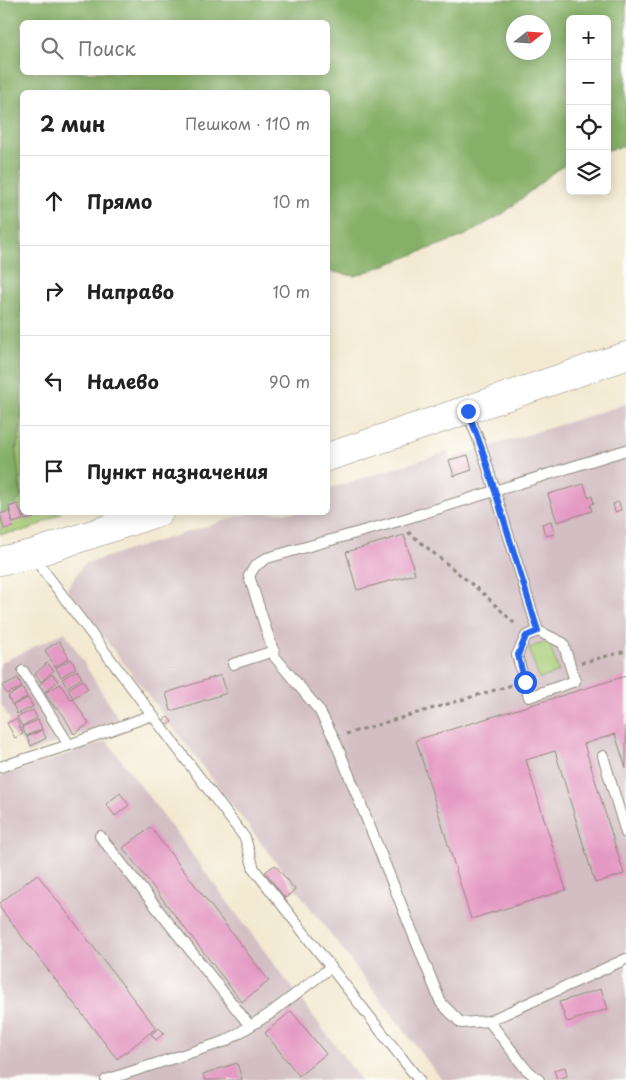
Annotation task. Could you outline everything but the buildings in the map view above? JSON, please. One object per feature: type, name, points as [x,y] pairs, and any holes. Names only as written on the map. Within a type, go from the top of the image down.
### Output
[{"type":"street","points":[[330,456],[626,356]]},
{"type":"street","points":[[0,560],[32,554],[150,515]]},
{"type":"lane","points":[[468,411],[538,631],[563,643],[576,681],[529,697],[518,655],[526,636],[538,631]]},
{"type":"lane","points":[[626,450],[396,522],[267,558],[255,566],[250,576],[276,657],[319,710],[334,738],[441,1003],[461,1023],[490,1021],[626,959]]},
{"type":"lane","points":[[32,554],[245,838],[254,869],[419,1080]]},
{"type":"lane","points":[[233,664],[274,651]]},
{"type":"lane","points":[[23,671],[69,745]]},
{"type":"lane","points":[[0,768],[152,715]]},
{"type":"lane","points":[[603,756],[626,832]]},
{"type":"lane","points":[[100,836],[250,1026]]},
{"type":"lane","points":[[106,1080],[226,1041],[268,1015],[331,967]]},
{"type":"lane","points":[[490,1021],[526,1068],[540,1080]]},
{"type":"path","points":[[396,522],[485,595],[526,636]]},
{"type":"path","points":[[571,666],[626,651]]},
{"type":"path","points":[[334,738],[525,682]]},
{"type":"shaded area","points":[[626,404],[626,1080],[442,1080],[67,589],[84,564],[243,515],[330,515],[330,488],[447,452],[450,459]]},
{"type":"shaded area","points":[[65,632],[119,720],[28,753],[0,702],[0,663]]},
{"type":"shaded area","points":[[107,741],[361,1080],[0,1080],[0,776]]},
{"type":"green space","points":[[0,0],[626,0],[626,146],[611,149],[611,15],[566,15],[566,164],[555,171],[504,213],[464,236],[355,276],[330,271],[330,90],[20,90],[20,428],[16,451],[20,498],[3,519],[0,519]]},
{"type":"green space","points":[[20,428],[20,488],[16,451]]},
{"type":"green space","points":[[20,498],[20,515],[57,515],[29,530],[0,534],[0,519],[3,519]]},
{"type":"green space","points":[[549,641],[559,672],[539,679],[529,648]]},
{"type":"route","points":[[468,411],[482,449],[538,631],[526,636],[518,655],[525,682]]}]
